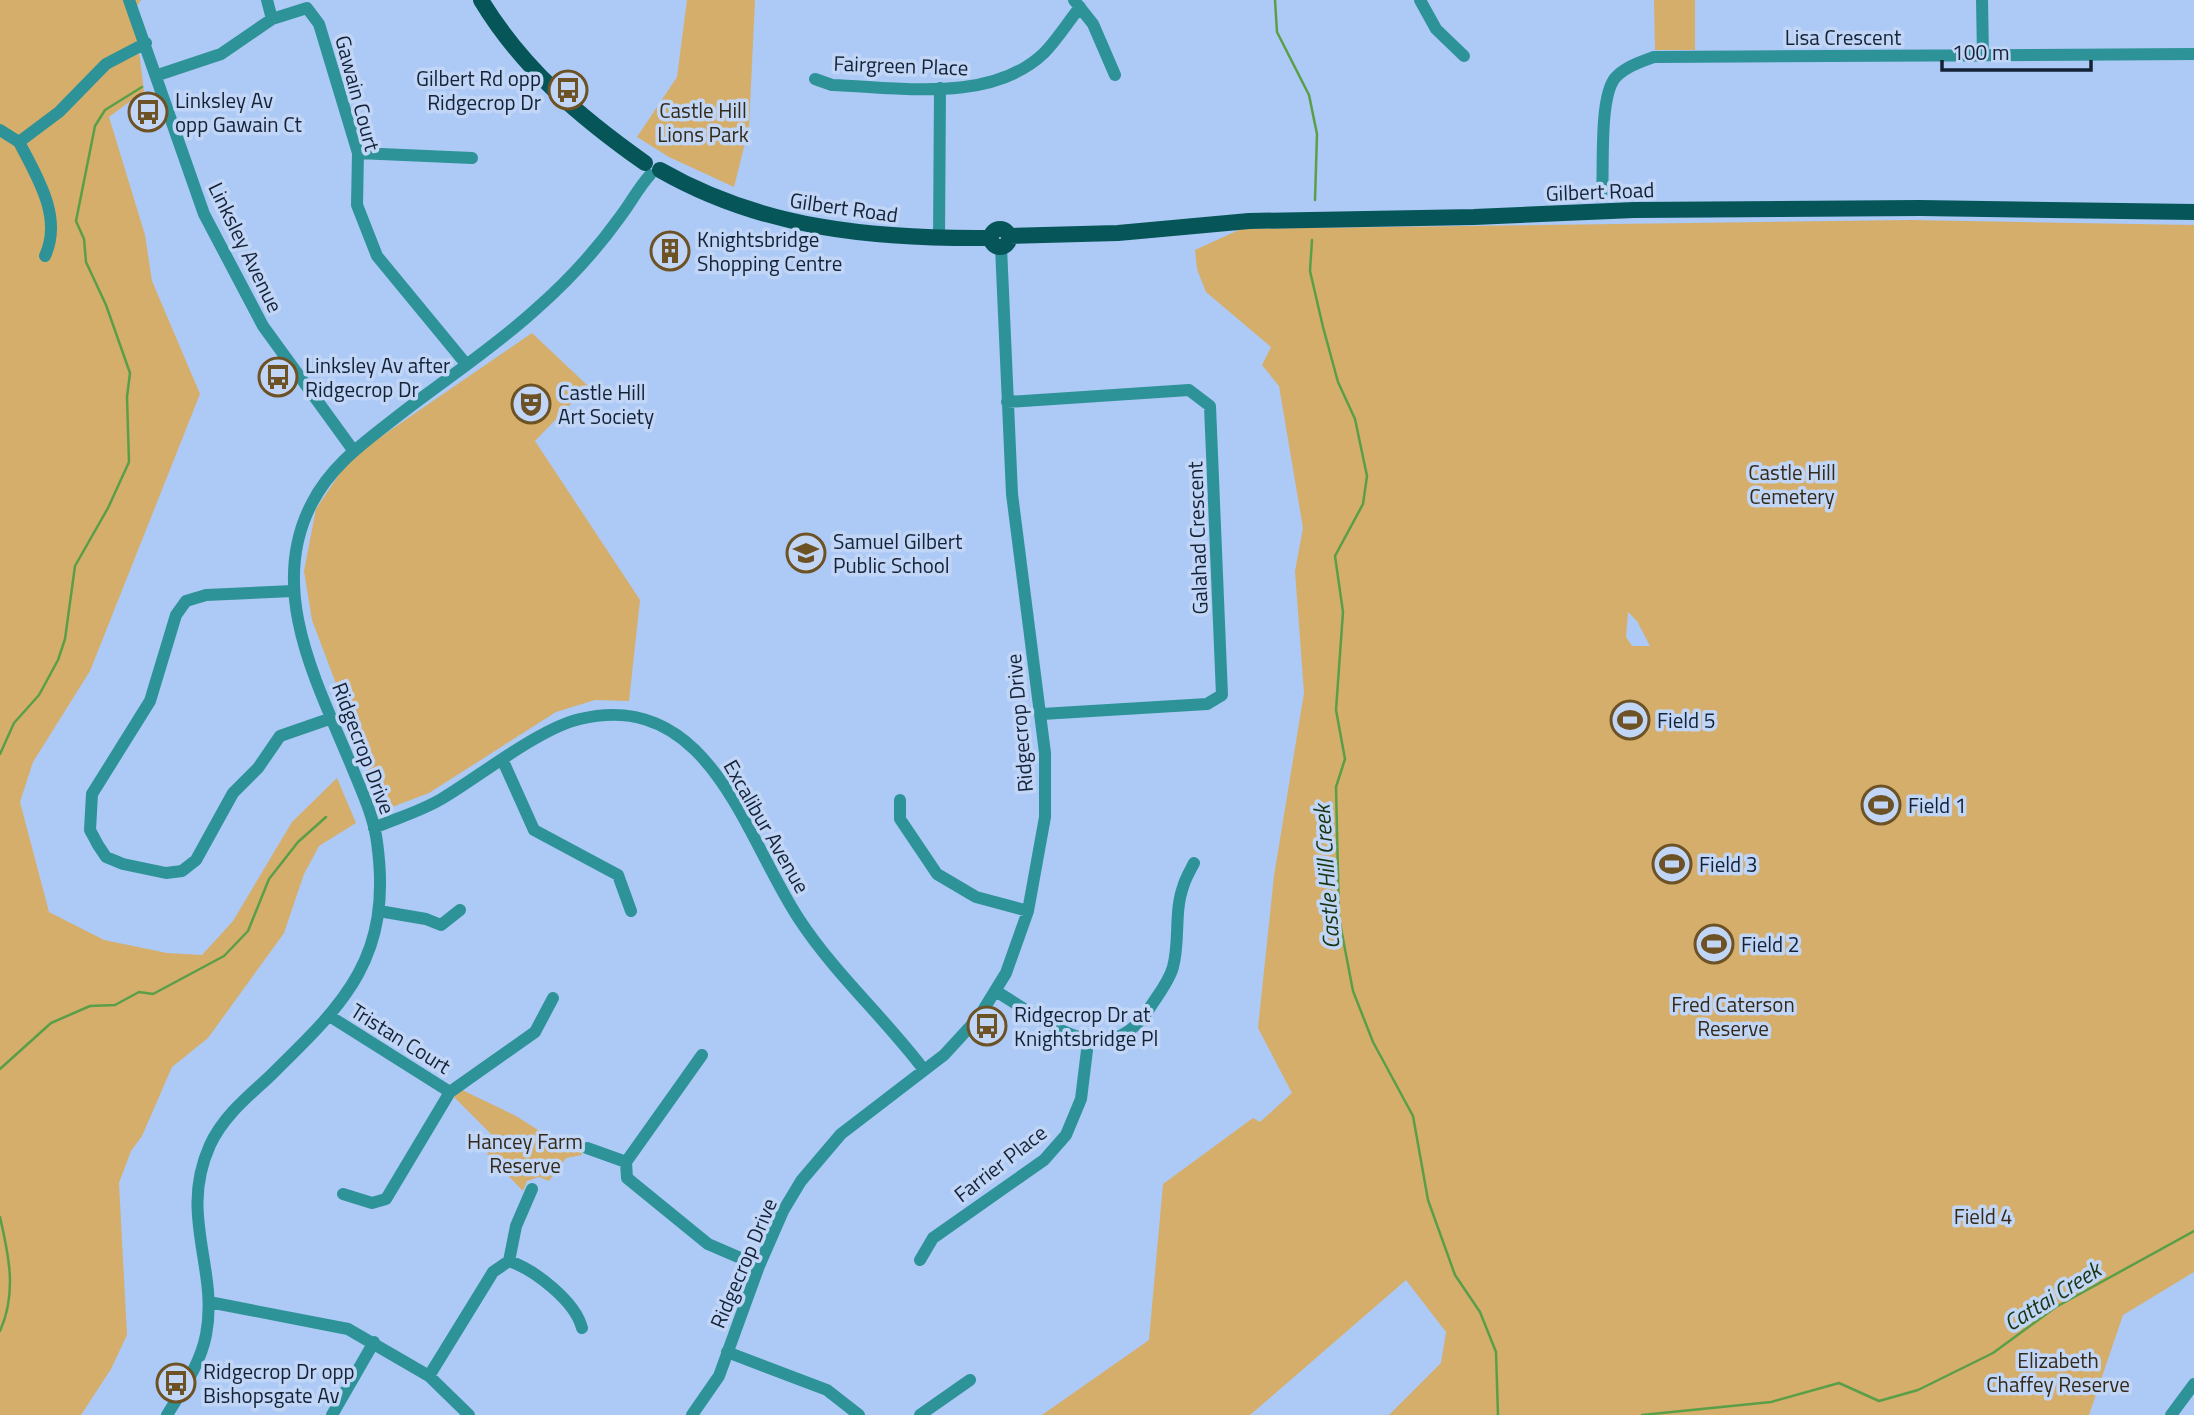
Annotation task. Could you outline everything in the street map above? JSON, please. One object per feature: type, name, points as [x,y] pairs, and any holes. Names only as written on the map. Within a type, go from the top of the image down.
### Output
[{"type":"main road","name":"Gilbert Road","points":[[483,1],[504,35],[547,83],[593,125],[652,169],[756,212],[814,228],[883,236],[1000,241],[1249,221],[1474,218],[1634,210],[1920,208],[2194,212]]},
{"type":"street","name":"Linksley Avenue","points":[[129,0],[158,75],[204,214],[234,275],[263,326],[354,450]]},
{"type":"street","points":[[267,0],[272,19]]},
{"type":"street","points":[[1420,0],[1436,29],[1464,55]]},
{"type":"street","points":[[1982,0],[1983,56]]},
{"type":"street","points":[[1077,3],[1093,24],[1115,75]]},
{"type":"street","name":"Fairgreen Place","points":[[815,79],[832,85],[940,88],[972,88],[1000,80],[1044,54],[1077,3]]},
{"type":"street","name":"Gawain Court","points":[[158,75],[221,54],[272,19],[311,4],[358,153],[357,205],[377,257],[466,364]]},
{"type":"street","points":[[19,142],[59,112],[106,64],[146,43]]},
{"type":"street","name":"Lisa Crescent","points":[[1602,194],[1607,102],[1614,79],[1631,65],[1654,57],[2194,54]]},
{"type":"street","points":[[939,238],[940,88]]},
{"type":"street","points":[[0,130],[19,142],[42,186],[51,216],[53,239],[45,256]]},
{"type":"street","points":[[358,153],[472,158]]},
{"type":"street","name":"Ridgecrop Drive","points":[[167,1415],[195,1369],[206,1336],[209,1302],[196,1207],[199,1178],[211,1145],[228,1116],[331,1017],[356,980],[370,948],[379,911],[381,886],[374,828],[299,632],[293,591],[294,559],[311,504],[338,465],[354,450],[531,314],[574,274],[624,214],[652,169]]},
{"type":"street","name":"Ridgecrop Drive","points":[[692,1415],[719,1376],[759,1266],[783,1211],[820,1156],[860,1116],[924,1070],[962,1037],[997,992],[1028,911],[1045,817],[1045,752],[1013,507],[1000,241]]},
{"type":"street","name":"Galahad Crescent","points":[[1007,402],[1189,390],[1210,405],[1222,695],[1207,704],[1042,714]]},
{"type":"street","points":[[293,591],[206,595],[186,601],[176,615],[150,701],[92,794],[90,830],[97,845],[106,857],[124,864],[166,873],[182,871],[196,860],[233,793],[258,768],[280,736],[332,718]]},
{"type":"street","name":"Excalibur Avenue","points":[[374,828],[439,800],[558,726],[582,718],[635,718],[662,727],[688,741],[719,777],[798,918],[828,958],[889,1024],[924,1070]]},
{"type":"street","points":[[503,761],[534,830],[618,875],[631,911]]},
{"type":"street","points":[[900,800],[900,820],[937,874],[976,897],[1028,911]]},
{"type":"street","points":[[997,992],[1088,1042],[1112,1039],[1129,1032],[1145,1014],[1169,977],[1177,947],[1182,889],[1194,863]]},
{"type":"street","points":[[379,911],[426,919],[441,925],[460,910]]},
{"type":"street","name":"Tristan Court","points":[[343,1194],[372,1203],[386,1199],[450,1092],[535,1032],[553,999]]},
{"type":"street","name":"Tristan Court","points":[[331,1017],[450,1092]]},
{"type":"street","name":"Farrier Place","points":[[919,1260],[933,1238],[1044,1160],[1066,1135],[1081,1099],[1088,1042]]},
{"type":"street","points":[[702,1055],[626,1162],[627,1178],[708,1244],[759,1266]]},
{"type":"street","points":[[587,1148],[626,1162]]},
{"type":"street","points":[[429,1376],[493,1272],[509,1261],[516,1226],[532,1189]]},
{"type":"street","points":[[509,1261],[527,1269],[575,1310],[582,1328]]},
{"type":"street","points":[[209,1302],[348,1329],[429,1376],[469,1415]]},
{"type":"street","points":[[332,1415],[374,1342]]},
{"type":"street","points":[[727,1352],[827,1390],[859,1415]]},
{"type":"street","points":[[920,1415],[970,1380]]},
{"type":"street","points":[[2171,1415],[2194,1384]]},
{"type":"green space","points":[[0,0],[141,0],[134,11],[144,91],[109,117],[145,235],[152,281],[200,394],[90,671],[33,762],[20,802],[49,912],[104,940],[167,953],[202,955],[233,921],[292,822],[337,778],[356,823],[319,846],[304,874],[284,933],[208,1038],[172,1067],[142,1136],[131,1151],[119,1183],[127,1335],[111,1369],[81,1415],[0,1415]]},
{"type":"green space","name":"Castle Hill Lions Park","points":[[687,0],[755,0],[749,127],[734,187],[669,157],[637,137],[677,77]]},
{"type":"green space","points":[[1654,0],[1695,0],[1695,50],[1655,50]]},
{"type":"green space","name":"Fred Caterson Reserve","points":[[1909,220],[2194,225],[2194,1272],[2123,1315],[2089,1415],[1389,1415],[1441,1363],[1446,1332],[1406,1280],[1250,1415],[1042,1415],[1149,1340],[1163,1184],[1253,1118],[1260,1122],[1292,1093],[1258,1028],[1274,876],[1304,693],[1295,571],[1303,528],[1279,386],[1262,365],[1271,347],[1206,292],[1197,269],[1195,250],[1241,229]],"holes":[[[1628,612],[1637,621],[1650,646],[1632,646],[1626,637]]]},
{"type":"green space","points":[[532,333],[588,386],[535,441],[640,600],[629,701],[595,700],[556,712],[429,793],[392,807],[380,801],[312,620],[304,571],[316,509],[350,458]]},
{"type":"green space","name":"Hancey Farm Reserve","points":[[460,1089],[516,1116],[560,1144],[580,1146],[582,1155],[566,1158],[549,1181],[539,1177],[527,1181],[523,1191],[487,1154],[496,1139],[453,1096]]},
{"type":"waterway","name":"Castle Hill Creek","points":[[1275,0],[1277,32],[1309,95],[1317,134],[1315,200]]},
{"type":"waterway","points":[[0,754],[14,723],[39,695],[58,660],[65,639],[75,566],[108,508],[129,462],[127,397],[130,373],[106,305],[86,262],[84,239],[76,221],[95,126],[105,110],[142,87]]},
{"type":"waterway","name":"Castle Hill Creek","points":[[1312,240],[1310,271],[1323,327],[1338,382],[1355,419],[1367,476],[1363,504],[1335,556],[1343,612],[1336,710],[1345,759],[1336,787],[1339,918],[1353,991],[1373,1042],[1413,1116],[1428,1200],[1455,1275],[1480,1312],[1496,1352],[1498,1415]]},
{"type":"waterway","points":[[0,1069],[51,1023],[90,1006],[115,1005],[139,992],[153,994],[224,956],[248,931],[269,879],[298,842],[326,817]]},
{"type":"waterway","points":[[0,1217],[10,1274],[8,1303],[0,1331]]},
{"type":"waterway","name":"Cattai Creek","points":[[1642,1415],[1771,1402],[1839,1383],[1879,1401],[1918,1390],[1993,1353],[2056,1307],[2194,1231]]},
{"type":"place","name":"Gilbert Rd opp Ridgecrop Dr","points":[[568,90]]},
{"type":"place","name":"Linksley Av opp Gawain Ct","points":[[148,112]]},
{"type":"place","name":"Knightsbridge Shopping Centre","points":[[670,251]]},
{"type":"place","name":"Linksley Av after Ridgecrop Dr","points":[[278,377]]},
{"type":"place","name":"Castle Hill Art Society","points":[[531,404]]},
{"type":"place","name":"Samuel Gilbert Public School","points":[[806,553]]},
{"type":"place","name":"Field 5","points":[[1630,720]]},
{"type":"place","name":"Field 1","points":[[1881,805]]},
{"type":"place","name":"Field 3","points":[[1672,864]]},
{"type":"place","name":"Field 2","points":[[1714,944]]},
{"type":"place","name":"Ridgecrop Dr at Knightsbridge Pl","points":[[987,1026]]},
{"type":"place","name":"Ridgecrop Dr opp Bishopsgate Av","points":[[176,1383]]},
{"type":"park label","name":"Castle Hill Cemetery","points":[[1792,484]]},
{"type":"park label","name":"Field 4","points":[[1983,1216]]},
{"type":"park label","name":"Elizabeth Chaffey Reserve","points":[[2058,1372]]}]
